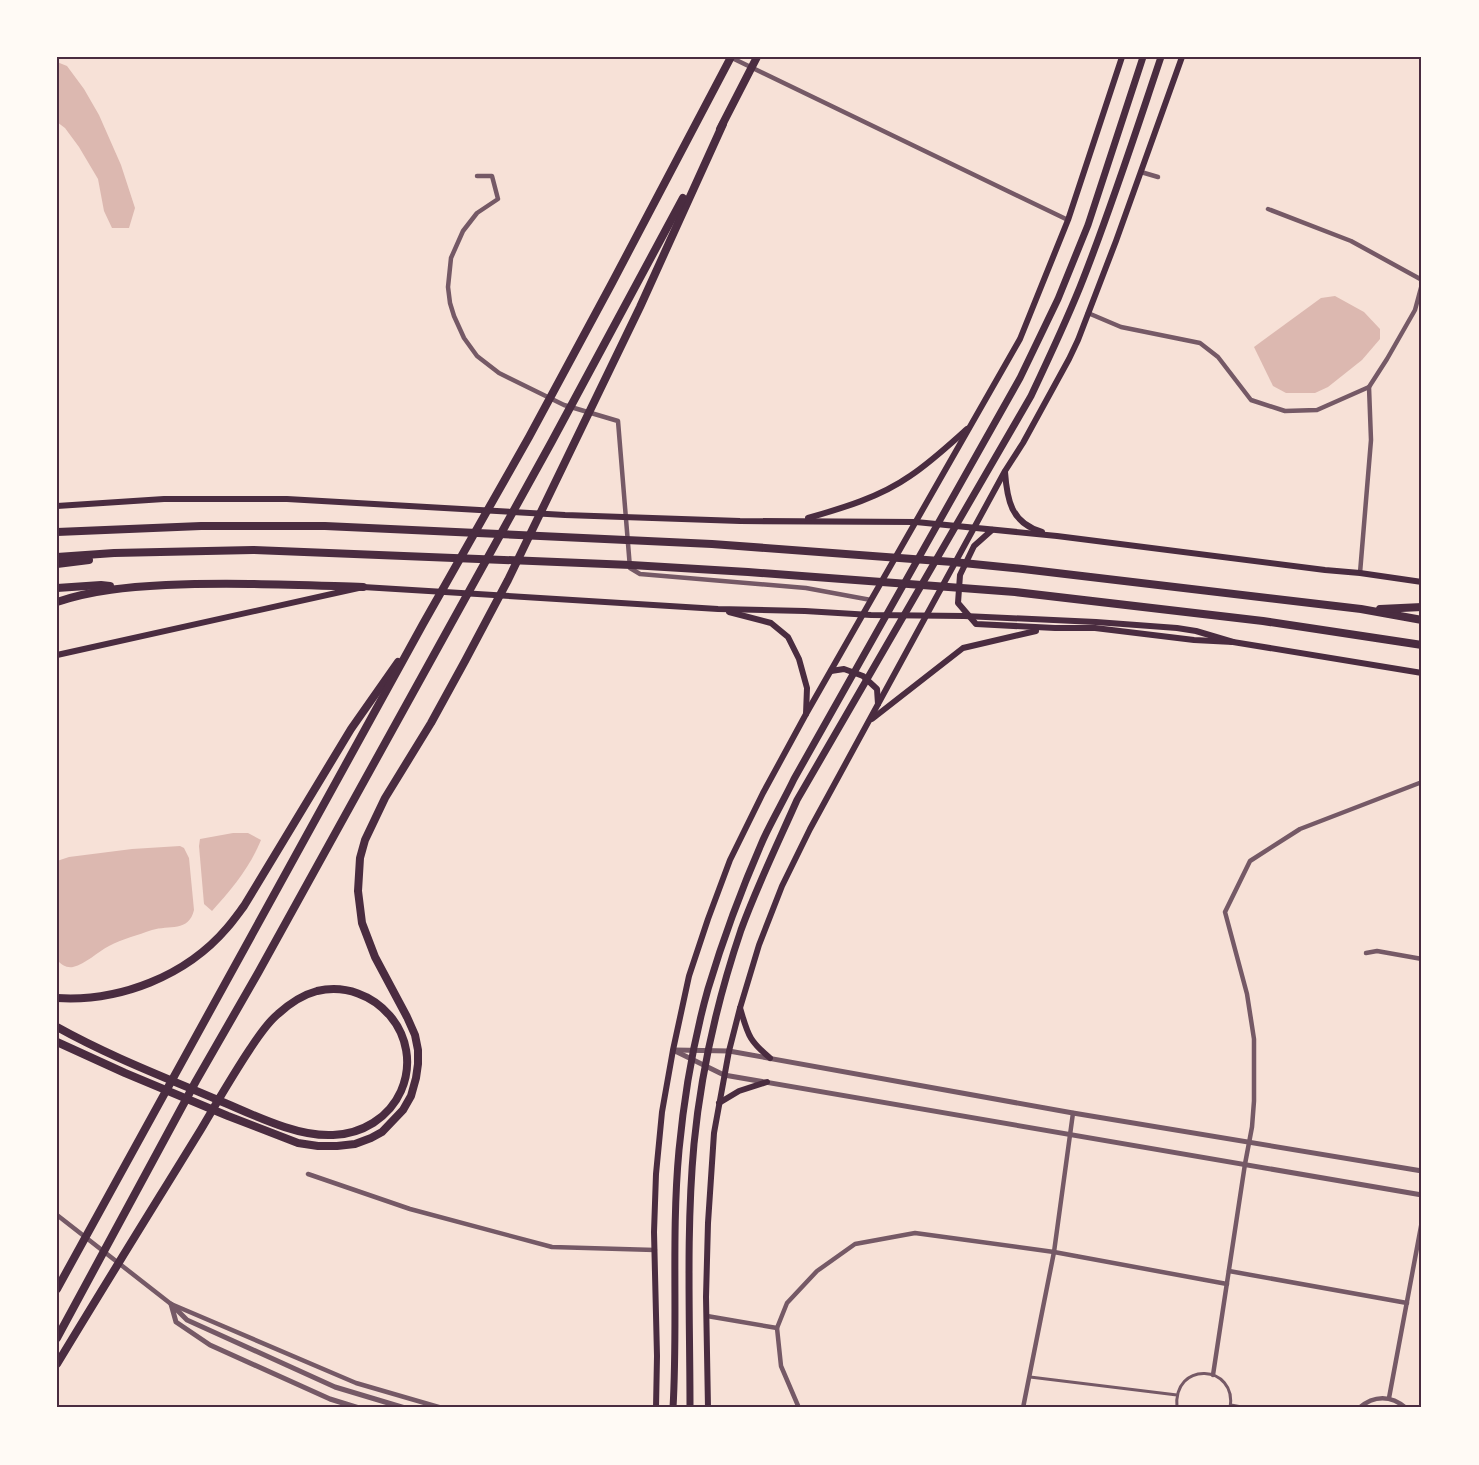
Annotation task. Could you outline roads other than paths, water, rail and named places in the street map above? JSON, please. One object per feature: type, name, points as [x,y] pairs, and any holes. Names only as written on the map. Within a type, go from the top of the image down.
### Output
[{"type":"highway","points":[[57,1289],[423,624],[529,437],[730,57]]},
{"type":"highway","points":[[57,1338],[196,1081],[258,973],[638,284],[757,57]]},
{"type":"highway","points":[[57,1042],[125,1073],[298,1143],[318,1146],[355,1144],[382,1132],[403,1110],[411,1096],[416,1078],[418,1050],[415,1035],[375,957],[362,923],[358,891],[363,849],[372,823],[385,798],[431,723],[502,590],[640,307],[723,124]]},
{"type":"highway","points":[[57,532],[201,526],[337,527],[712,544],[953,562],[1058,573],[1361,609],[1422,620]]},
{"type":"highway","points":[[57,557],[233,550],[642,566],[805,576],[1016,592],[1263,621],[1422,645]]},
{"type":"highway","points":[[57,564],[172,552]]},
{"type":"highway","points":[[57,602],[84,594],[122,588],[206,583],[363,587]]},
{"type":"highway","points":[[57,588],[101,585],[122,588]]},
{"type":"highway","points":[[1361,609],[1422,608]]},
{"type":"highway","points":[[57,998],[99,997],[120,993],[158,980],[211,944],[226,929],[244,906],[351,729],[423,624]]},
{"type":"highway","points":[[57,1027],[131,1064],[233,1106],[295,1131],[314,1134],[332,1136],[349,1134],[364,1129],[378,1120],[398,1097],[404,1083],[407,1066],[403,1037],[388,1013],[365,996],[335,989],[318,991],[302,996],[275,1016],[240,1065],[57,1364]]},
{"type":"main road","points":[[656,1408],[656,1174],[662,1112],[689,976],[708,919],[730,860],[806,714],[1020,339],[1068,220],[1122,57]]},
{"type":"main road","points":[[673,1408],[675,1233],[679,1150],[690,1073],[708,989],[733,916],[763,840],[794,780],[1020,378],[1058,299],[1088,225],[1143,57]]},
{"type":"main road","points":[[690,1408],[689,1243],[694,1142],[711,1040],[742,930],[797,800],[1031,396],[1080,288],[1161,57]]},
{"type":"main road","points":[[708,1408],[708,1223],[714,1133],[729,1051],[759,945],[782,886],[814,820],[1069,358],[1141,172],[1182,57]]},
{"type":"main road","points":[[801,520],[862,501],[910,477],[972,424]]},
{"type":"main road","points":[[1005,471],[1008,498],[1017,516],[1031,529],[1057,536]]},
{"type":"main road","points":[[57,506],[152,500],[287,499],[565,515],[740,521],[916,522],[1057,536],[1422,582]]},
{"type":"main road","points":[[992,530],[974,546],[960,575],[958,603],[976,624],[1095,628],[1194,640],[1233,642],[1422,673]]},
{"type":"main road","points":[[57,656],[363,587],[718,609],[1117,623],[1196,631],[1233,642]]},
{"type":"main road","points":[[718,609],[771,623],[788,637],[799,659],[807,688],[806,714]]},
{"type":"main road","points":[[867,724],[963,648],[1031,631],[1055,628]]},
{"type":"main road","points":[[831,671],[844,669],[863,676],[877,689],[878,705]]},
{"type":"main road","points":[[740,1008],[748,1036],[770,1058]]},
{"type":"main road","points":[[719,1103],[739,1091],[767,1082]]},
{"type":"street","points":[[730,57],[1068,220]]},
{"type":"street","points":[[1141,172],[1158,177]]},
{"type":"street","points":[[477,176],[492,176],[498,198],[477,213],[463,231],[451,258],[448,287],[454,316],[464,338],[477,356],[499,373],[564,405],[618,421],[630,568],[640,574],[806,588],[870,600]]},
{"type":"street","points":[[1268,208],[1351,241],[1422,280]]},
{"type":"street","points":[[1088,313],[1121,327],[1200,343],[1218,357],[1251,400],[1285,411],[1317,410],[1369,387],[1415,310],[1422,284]]},
{"type":"street","points":[[1360,573],[1371,440],[1369,387]]},
{"type":"street","points":[[1213,1375],[1252,1127],[1254,1101],[1254,1039],[1247,994],[1225,912],[1250,861],[1300,829],[1422,782]]},
{"type":"street","points":[[1366,953],[1377,951],[1422,959]]},
{"type":"street","points":[[673,1050],[729,1051],[1073,1113],[1422,1171]]},
{"type":"street","points":[[673,1050],[724,1075],[1422,1196]]},
{"type":"street","points":[[1023,1408],[1054,1252],[1073,1113]]},
{"type":"street","points":[[308,1174],[410,1209],[552,1247],[655,1250]]},
{"type":"street","points":[[57,1215],[171,1304],[188,1320],[335,1388],[405,1408]]},
{"type":"street","points":[[1389,1398],[1422,1221]]},
{"type":"street","points":[[800,1408],[781,1366],[777,1328],[787,1303],[817,1271],[855,1244],[915,1233],[1054,1252],[1227,1284]]},
{"type":"street","points":[[1229,1271],[1407,1303]]},
{"type":"street","points":[[171,1304],[176,1322],[210,1345],[330,1399],[359,1408]]},
{"type":"street","points":[[171,1304],[356,1383],[442,1408]]},
{"type":"street","points":[[707,1316],[777,1328]]},
{"type":"street","points":[[1177,1408],[1178,1390],[1183,1382],[1200,1373],[1213,1375],[1226,1384],[1231,1396],[1231,1407],[1247,1408]]},
{"type":"street","points":[[1030,1377],[1177,1395]]},
{"type":"street","points":[[1359,1408],[1366,1402],[1377,1398],[1389,1398],[1400,1402],[1406,1408]]}]
